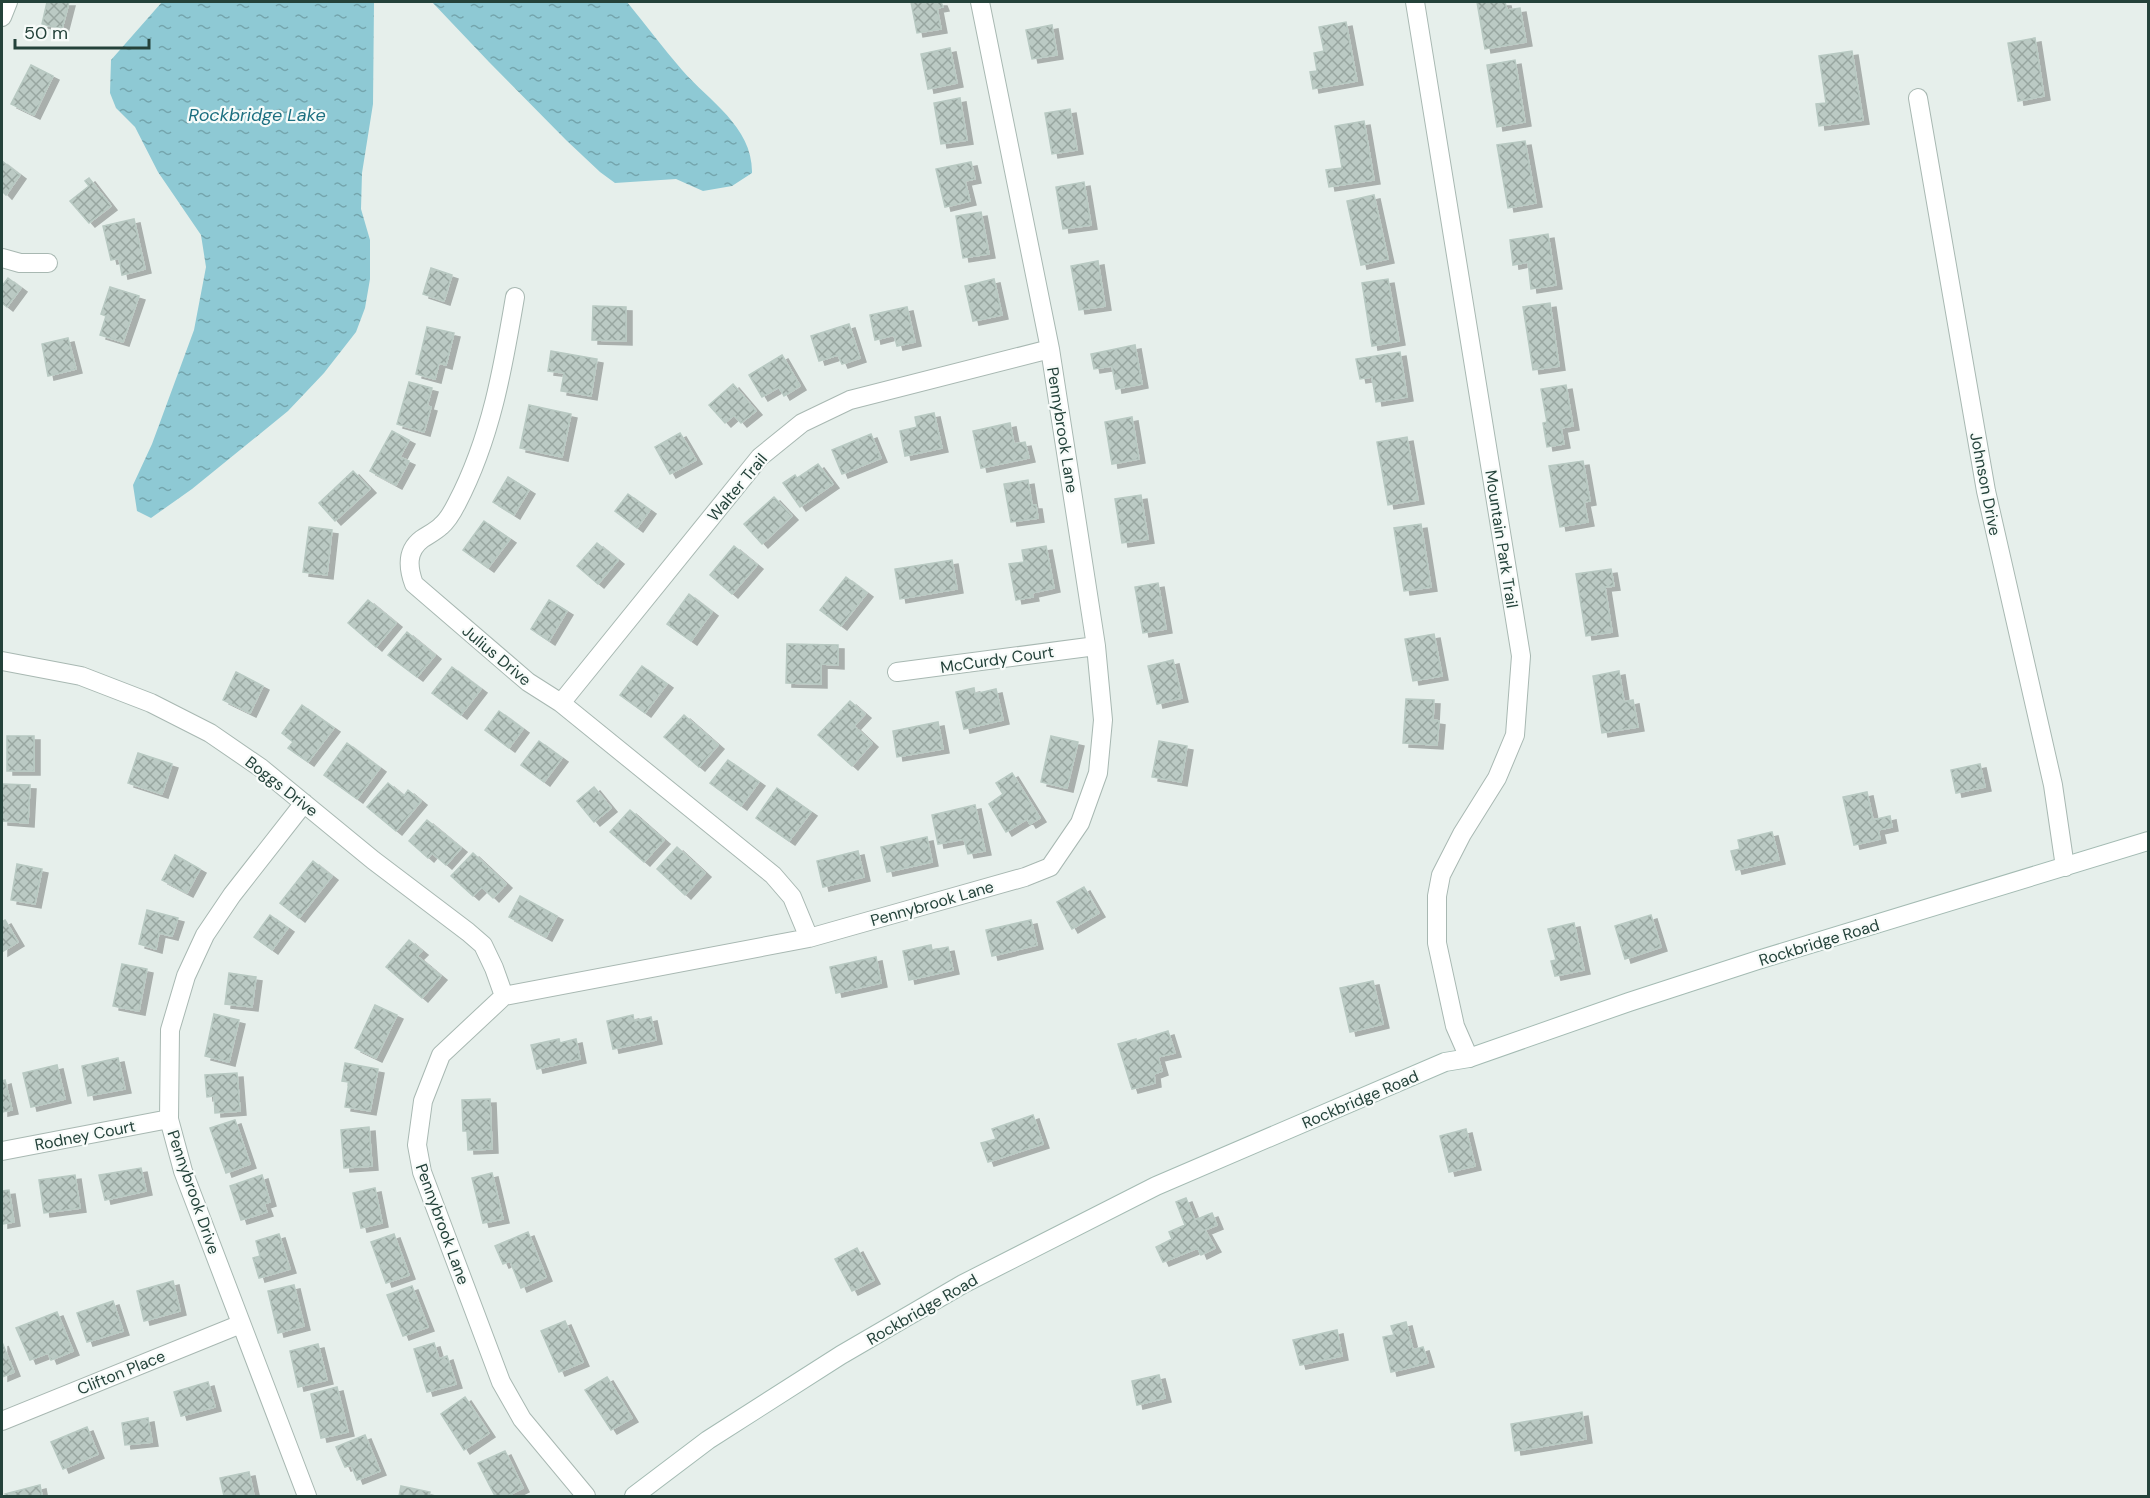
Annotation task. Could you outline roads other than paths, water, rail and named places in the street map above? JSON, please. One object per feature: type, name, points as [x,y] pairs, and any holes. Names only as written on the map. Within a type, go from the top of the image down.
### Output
[{"type":"street","points":[[2,17],[8,2]]},
{"type":"street","name":"Pennybrook Lane","points":[[585,1497],[522,1419],[501,1382],[422,1172],[417,1145],[423,1101],[441,1056],[504,996],[809,938],[1025,877],[1050,867],[1080,823],[1098,773],[1103,720],[1096,646],[1050,349],[980,2]]},
{"type":"street","name":"Mountain Park Trail","points":[[1415,2],[1521,656],[1515,735],[1497,778],[1462,834],[1441,875],[1437,896],[1437,943],[1455,1026],[1469,1058]]},
{"type":"street","name":"Johnson Drive","points":[[1918,98],[1986,491],[2053,785],[2065,867]]},
{"type":"street","points":[[2,258],[20,263],[48,262]]},
{"type":"street","name":"Julius Drive","points":[[515,297],[498,394],[473,468],[456,505],[442,526],[419,541],[410,556],[409,570],[414,584],[528,682],[561,703],[773,875],[792,897],[809,938]]},
{"type":"street","name":"Walter Trail","points":[[561,703],[760,457],[802,423],[850,400],[1050,349]]},
{"type":"street","name":"McCurdy Court","points":[[897,672],[1096,646]]},
{"type":"street","name":"Boggs Drive","points":[[2,661],[81,676],[151,703],[210,734],[261,768],[373,860],[483,945],[504,996]]},
{"type":"street","name":"Pennybrook Drive","points":[[304,803],[227,903],[205,936],[186,976],[170,1030],[169,1119],[183,1171],[307,1497]]},
{"type":"street","name":"Rockbridge Road","points":[[634,1497],[708,1440],[841,1355],[963,1284],[1156,1186],[1445,1062],[1469,1058],[1758,960],[2148,842]]},
{"type":"street","name":"Rodney Court","points":[[2,1151],[169,1119]]},
{"type":"street","name":"Clifton Place","points":[[2,1421],[241,1324]]},
{"type":"water","name":"Rockbridge Lake","points":[[162,2],[374,2],[373,104],[362,173],[361,209],[370,240],[370,279],[365,308],[356,332],[324,373],[288,411],[192,489],[151,518],[137,511],[133,485],[152,444],[194,330],[206,267],[201,235],[158,172],[135,127],[116,108],[110,93],[111,60]]},
{"type":"water","points":[[432,2],[627,2],[682,70],[737,128],[750,157],[752,173],[732,186],[703,191],[676,179],[615,183],[566,140]]}]
